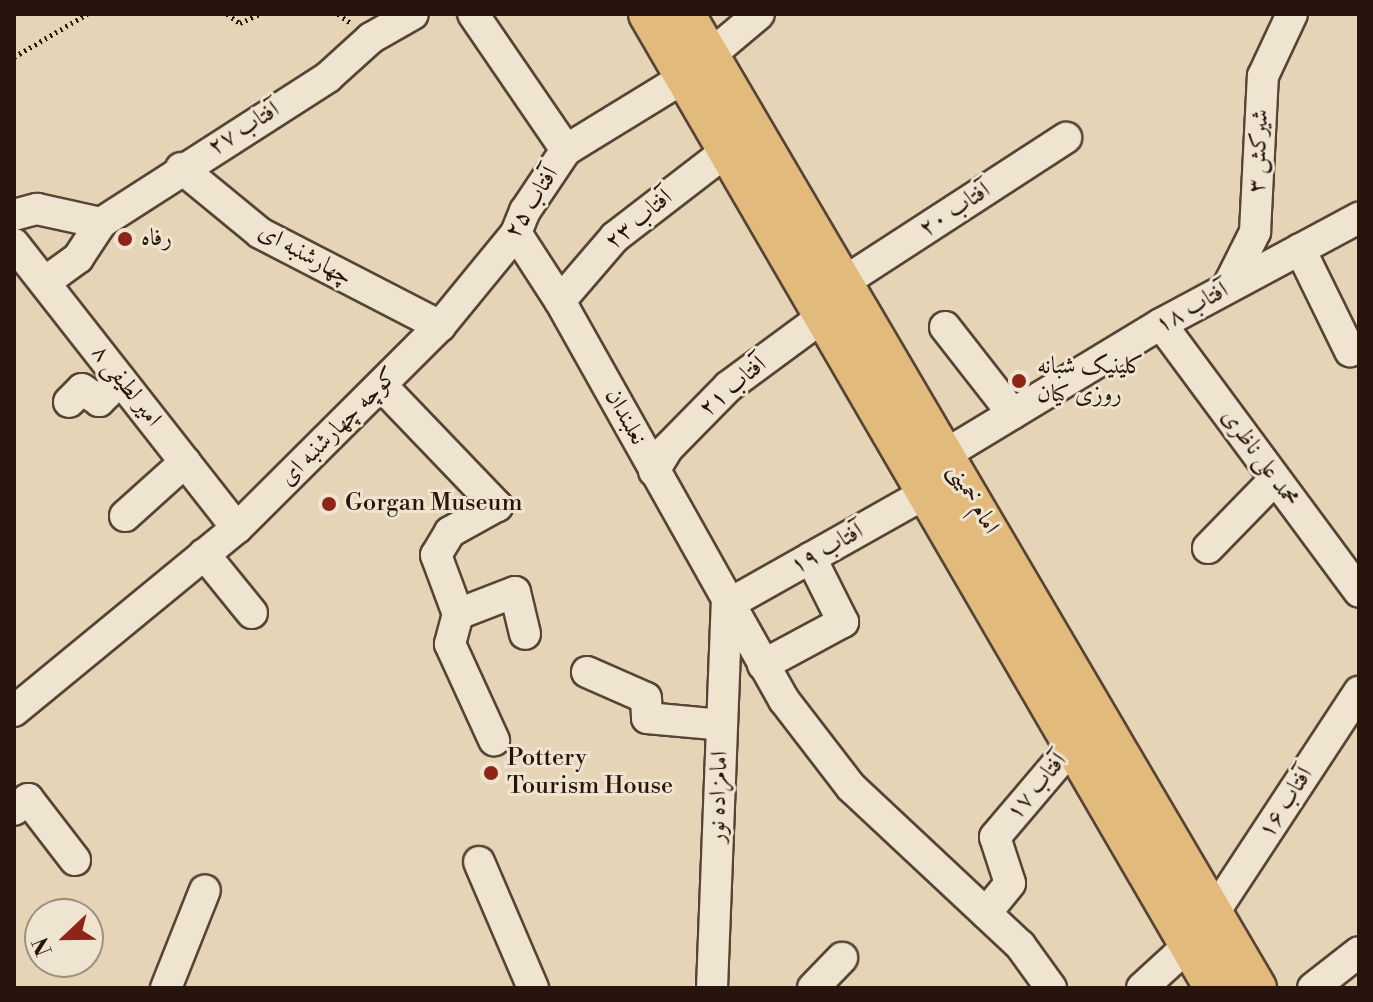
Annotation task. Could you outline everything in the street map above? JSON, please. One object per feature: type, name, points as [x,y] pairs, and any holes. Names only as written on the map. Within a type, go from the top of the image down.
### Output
[{"type":"main road","name":"امام خمینی","points":[[649,14],[697,66],[844,282],[944,474],[1073,745],[1207,928],[1256,988]]},
{"type":"main road","name":"امام خمینی","points":[[684,14],[697,66],[728,150],[824,316],[944,474],[1207,928],[1215,988]]},
{"type":"street","name":"آفتاب ۲۷","points":[[101,223],[181,168],[328,77],[371,38],[413,14]]},
{"type":"street","points":[[473,14],[566,150]]},
{"type":"street","name":"آفتاب ۲۵","points":[[440,326],[516,233],[525,211],[566,150],[697,66],[759,14]]},
{"type":"street","name":"۳ شیرکش","points":[[1227,288],[1255,232],[1263,76],[1292,14]]},
{"type":"street","name":"۲۰ آفتاب","points":[[844,282],[1066,138]]},
{"type":"street","name":"آفتاب ۲۳","points":[[560,301],[615,237],[728,150]]},
{"type":"street","name":"چهارشنبه ای","points":[[181,168],[260,233],[440,326]]},
{"type":"street","points":[[14,215],[37,209],[69,213],[101,223],[78,258],[45,282]]},
{"type":"street","name":"آفتاب ۱۸","points":[[944,474],[1013,414],[1161,324],[1359,218]]},
{"type":"street","name":"نعلبندان","points":[[516,233],[560,301],[763,665],[851,787],[1020,945],[1051,988]]},
{"type":"street","name":"۸ امیر لطیفی","points":[[14,244],[237,528]]},
{"type":"street","points":[[1300,249],[1350,351]]},
{"type":"street","name":"آفتاب ۲۱","points":[[654,471],[667,449],[729,386],[824,316]]},
{"type":"street","name":"محمد علی ناظری","points":[[1161,324],[1275,479],[1348,558],[1359,592]]},
{"type":"street","name":"کوچه چهارشنبه ای","points":[[237,528],[440,326]]},
{"type":"street","points":[[945,327],[1013,414]]},
{"type":"street","points":[[69,402],[82,389],[99,401],[121,380]]},
{"type":"street","points":[[381,385],[497,506],[450,532],[436,555],[458,614],[450,644],[494,740]]},
{"type":"street","points":[[125,516],[185,462]]},
{"type":"street","name":"۱۹ آفتاب","points":[[727,605],[811,558],[944,474]]},
{"type":"street","points":[[1208,548],[1275,479]]},
{"type":"street","points":[[14,711],[237,528]]},
{"type":"street","points":[[204,554],[252,613]]},
{"type":"street","points":[[763,665],[843,622],[811,558]]},
{"type":"street","points":[[458,614],[515,592],[525,634]]},
{"type":"street","name":"امامزاده نور","points":[[712,988],[727,605]]},
{"type":"street","points":[[587,672],[646,698],[647,718],[722,725]]},
{"type":"street","name":"آفتاب ۱۶","points":[[1142,988],[1207,928],[1359,692]]},
{"type":"street","name":"۱۷ آفتاب","points":[[986,913],[1010,883],[995,837],[1073,745]]},
{"type":"street","points":[[14,810],[28,799],[75,860]]},
{"type":"street","points":[[479,862],[533,988]]},
{"type":"street","points":[[166,988],[205,890]]},
{"type":"street","points":[[1313,988],[1359,952]]},
{"type":"street","points":[[813,988],[842,958]]},
{"type":"path","points":[[14,57],[87,14]]},
{"type":"path","points":[[227,14],[240,23],[259,14]]},
{"type":"place","name":"رفاه","points":[[125,239]]},
{"type":"place","name":"کلینیک شبانه روزی کیان","points":[[1019,381]]},
{"type":"place","name":"Gorgan Museum","points":[[329,504]]},
{"type":"place","name":"Pottery Tourism House","points":[[491,773]]}]
